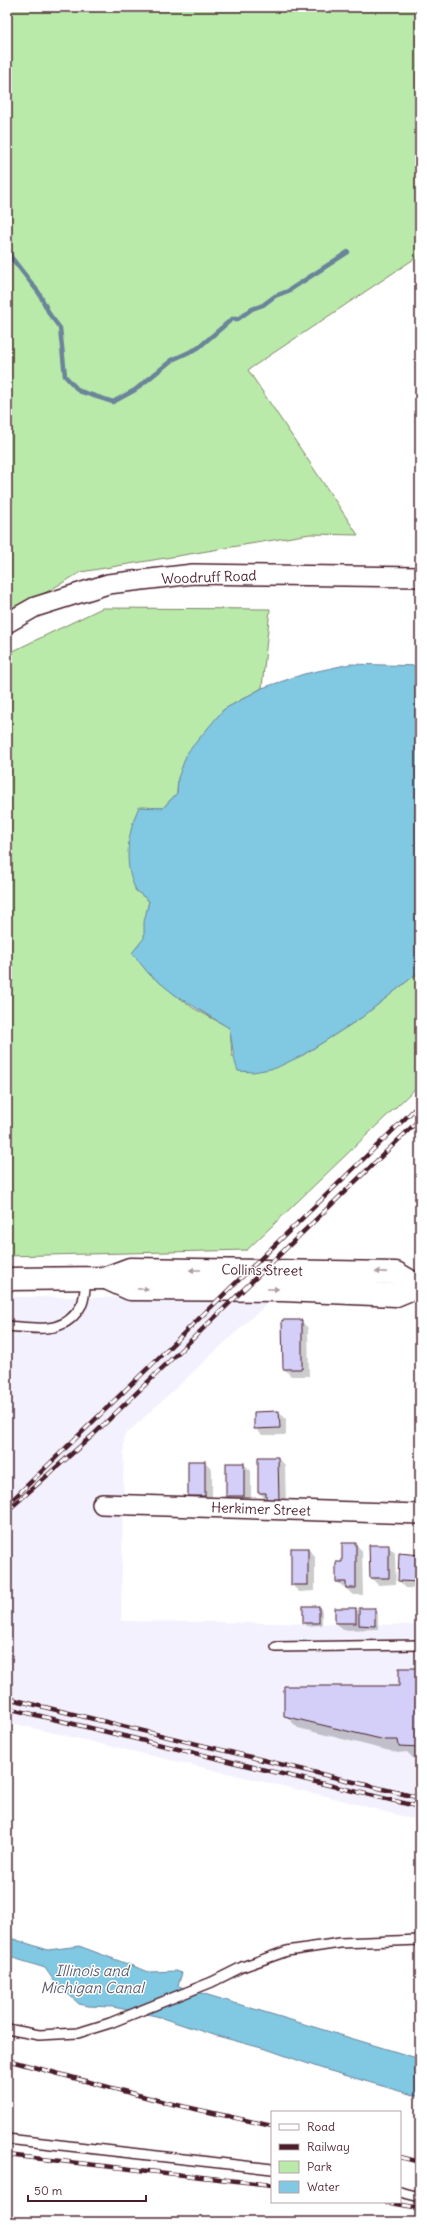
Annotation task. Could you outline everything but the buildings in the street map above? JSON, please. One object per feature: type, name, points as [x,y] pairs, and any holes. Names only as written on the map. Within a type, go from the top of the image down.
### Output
[{"type":"main road","name":"Collins Street","points":[[7,1279],[96,1279],[130,1289],[284,1290],[396,1295],[418,1285]]},
{"type":"street","name":"Woodruff Road","points":[[7,623],[35,607],[108,584],[193,574],[420,576]]},
{"type":"street","name":"Herkimer Street","points":[[102,1504],[420,1514]]},
{"type":"lane","points":[[7,1326],[53,1328],[68,1323],[96,1279]]},
{"type":"lane","points":[[276,1648],[420,1646]]},
{"type":"lane","points":[[7,2029],[39,2035],[78,2033],[110,2023],[212,1982],[242,1967],[287,1951],[340,1943],[420,1940]]},
{"type":"lane","points":[[7,2139],[271,2169]]},
{"type":"lane","points":[[401,2192],[420,2197]]},
{"type":"shaded area","points":[[7,1297],[273,1298],[124,1436],[121,1621],[420,1625],[420,1821],[334,1798],[7,1722]]},
{"type":"green space","points":[[7,7],[420,7],[420,255],[248,370],[358,535],[310,534],[81,572],[7,615]]},
{"type":"green space","points":[[102,608],[270,609],[262,688],[223,710],[178,778],[177,793],[163,808],[139,807],[135,890],[149,901],[145,937],[149,974],[193,1008],[230,1028],[232,1056],[303,1055],[361,1018],[420,971],[420,1084],[247,1250],[7,1256],[7,654]]},
{"type":"water","points":[[350,664],[420,666],[420,971],[361,1018],[303,1055],[276,1068],[253,1072],[238,1071],[229,1028],[175,995],[149,974],[132,953],[144,938],[144,922],[149,901],[136,890],[131,879],[128,847],[132,826],[139,807],[163,808],[177,793],[178,778],[187,753],[223,710],[262,688],[304,674]]},
{"type":"water","name":"Illinois and Michigan Canal","points":[[7,1937],[48,1950],[79,1946],[149,1972],[176,1971],[182,1973],[178,1986],[420,2059],[420,2097],[320,2068],[269,2050],[210,2034],[156,2016],[113,2007],[88,2006],[79,2004],[54,1981],[45,1968],[7,1956]]},
{"type":"waterway","points":[[7,166],[9,195],[7,236],[11,257],[39,293],[50,315],[60,328],[65,376],[79,391],[113,402],[135,390],[172,360],[198,348],[232,319],[238,319],[252,309],[263,305],[275,296],[288,291],[348,252]]},
{"type":"railway","points":[[7,1505],[420,1104]]},
{"type":"railway","points":[[7,1511],[93,1435],[420,1119]]},
{"type":"railway","points":[[7,1698],[420,1798]]},
{"type":"railway","points":[[7,1708],[420,1807]]},
{"type":"railway","points":[[7,2060],[168,2103],[271,2126]]},
{"type":"railway","points":[[7,2155],[271,2185]]},
{"type":"railway","points":[[401,2157],[420,2162]]},
{"type":"railway","points":[[391,2203],[420,2208]]}]
